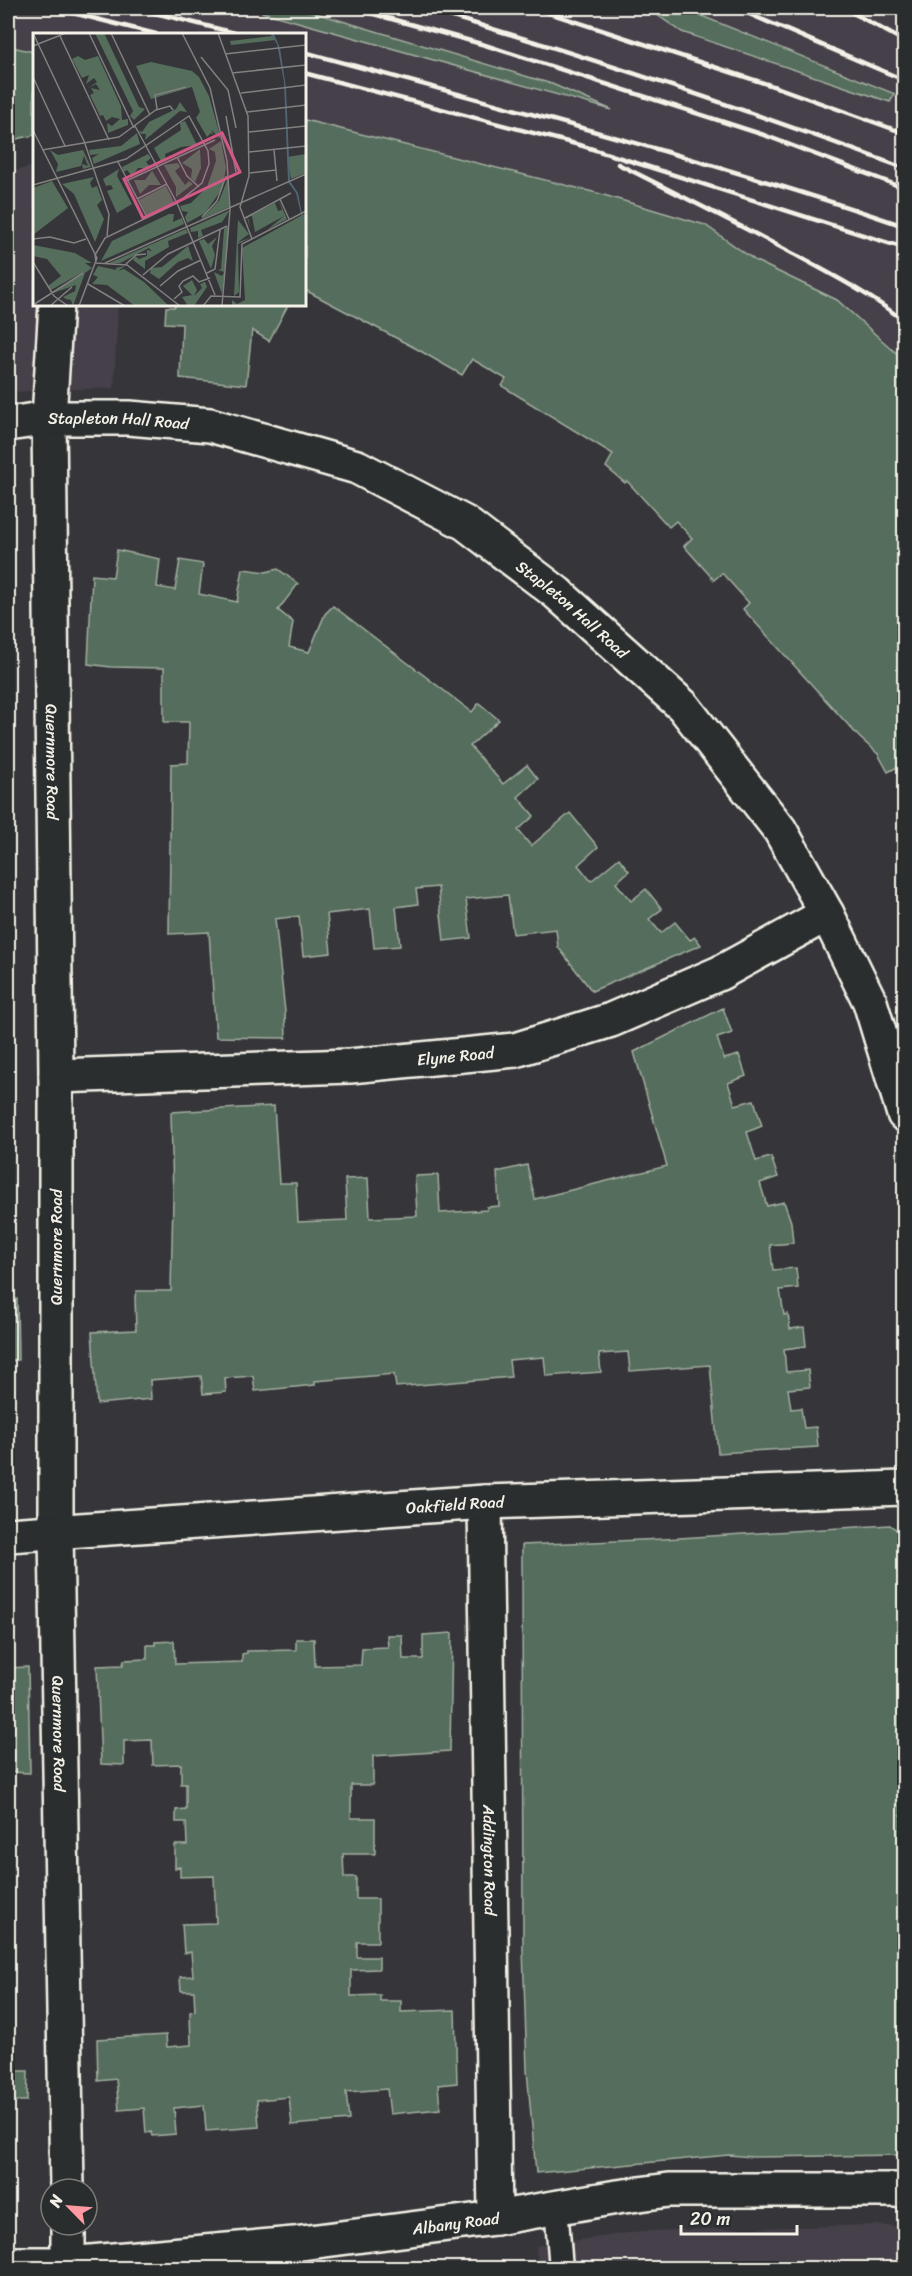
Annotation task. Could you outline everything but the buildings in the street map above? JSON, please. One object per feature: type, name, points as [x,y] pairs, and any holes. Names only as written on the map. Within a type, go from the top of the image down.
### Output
[{"type":"street","name":"Quernmore Road","points":[[56,306],[49,418],[56,1076],[56,1532],[67,2177]]},
{"type":"street","name":"Stapleton Hall Road","points":[[8,424],[49,418],[129,418],[210,426],[357,467],[465,523],[557,592],[683,706],[780,830],[827,914],[870,1002],[904,1114]]},
{"type":"street","name":"Elyne Road","points":[[56,1076],[350,1066],[515,1050],[611,1020],[720,973],[827,914]]},
{"type":"street","name":"Oakfield Road","points":[[8,1535],[485,1502],[904,1488]]},
{"type":"street","name":"Addington Road","points":[[485,1502],[495,2218]]},
{"type":"street","name":"Albany Road","points":[[8,2264],[68,2264],[294,2244],[495,2218],[669,2190],[904,2190]]},
{"type":"street","points":[[68,2237],[68,2264]]},
{"type":"lane","points":[[556,2207],[561,2268]]},
{"type":"shaded area","points":[[8,8],[878,8],[904,21],[904,360],[837,300],[756,261],[705,225],[597,193],[306,120],[306,33],[33,33],[33,52],[8,46]]},
{"type":"shaded area","points":[[33,166],[33,306],[118,306],[114,388],[8,392],[8,218],[13,171]]},
{"type":"shaded area","points":[[874,2225],[900,2227],[899,2268],[538,2268],[536,2246],[642,2231]]},
{"type":"green space","points":[[263,8],[299,8],[552,84],[612,110],[262,12]]},
{"type":"green space","points":[[647,8],[682,8],[895,94],[890,102],[682,32]]},
{"type":"green space","points":[[8,46],[33,52],[33,135],[8,141]]},
{"type":"green space","points":[[306,120],[597,193],[705,225],[756,261],[837,300],[904,360],[904,776],[899,766],[888,772],[878,754],[860,738],[743,609],[749,603],[722,573],[714,580],[684,546],[692,538],[676,521],[669,527],[627,481],[625,483],[606,467],[613,454],[502,386],[506,379],[472,359],[462,375],[306,291]]},
{"type":"green space","points":[[287,306],[269,341],[252,330],[246,385],[180,378],[182,324],[165,323],[166,307]]},
{"type":"green space","points":[[117,550],[160,559],[157,587],[175,590],[180,560],[203,564],[199,594],[237,602],[243,569],[266,572],[278,569],[298,584],[278,610],[293,622],[289,647],[309,652],[325,614],[333,606],[472,712],[479,703],[499,720],[470,746],[503,784],[527,765],[538,779],[518,797],[534,816],[518,830],[531,846],[570,813],[598,847],[578,865],[591,881],[619,858],[629,871],[616,883],[631,901],[646,889],[662,909],[649,919],[661,933],[675,922],[690,940],[695,937],[701,945],[592,991],[558,947],[556,929],[513,934],[508,895],[466,899],[471,938],[444,941],[438,887],[416,889],[418,904],[396,907],[400,946],[374,948],[370,909],[327,914],[331,953],[303,956],[299,916],[275,919],[286,1038],[216,1037],[209,932],[169,934],[171,764],[188,763],[189,722],[164,722],[164,668],[88,664],[92,575],[113,577]]},
{"type":"green space","points":[[723,1008],[732,1033],[717,1038],[724,1059],[739,1055],[746,1076],[728,1083],[735,1105],[754,1100],[762,1126],[747,1132],[756,1161],[771,1157],[778,1177],[760,1183],[767,1206],[784,1202],[791,1222],[793,1243],[770,1245],[773,1270],[796,1268],[798,1288],[780,1290],[784,1315],[788,1314],[790,1329],[804,1327],[806,1346],[784,1349],[786,1372],[808,1370],[810,1387],[788,1389],[791,1409],[801,1408],[804,1428],[816,1427],[818,1447],[718,1453],[710,1365],[630,1371],[628,1352],[599,1354],[601,1372],[546,1376],[544,1357],[509,1360],[511,1377],[396,1387],[394,1374],[315,1381],[315,1385],[255,1391],[253,1376],[225,1378],[226,1392],[203,1394],[201,1376],[150,1380],[151,1399],[97,1404],[92,1332],[136,1330],[135,1296],[137,1291],[171,1291],[173,1198],[171,1112],[274,1106],[279,1183],[296,1183],[298,1222],[347,1220],[345,1179],[368,1178],[370,1218],[417,1216],[415,1176],[438,1175],[440,1213],[487,1210],[487,1207],[499,1206],[497,1172],[527,1165],[535,1199],[667,1166],[634,1052]]},
{"type":"green space","points":[[17,1299],[18,1360],[8,1361],[8,1300]]},
{"type":"green space","points":[[890,1525],[898,1531],[904,2148],[901,2155],[752,2157],[729,2155],[536,2173],[527,2070],[523,1949],[522,1545]]},
{"type":"green space","points":[[452,1633],[450,1751],[373,1756],[373,1785],[351,1785],[351,1818],[375,1818],[375,1854],[343,1854],[344,1877],[356,1877],[356,1899],[378,1899],[378,1942],[357,1942],[357,1957],[379,1957],[379,1969],[351,1970],[351,1996],[380,1995],[380,2001],[401,2001],[401,2012],[455,2010],[457,2083],[438,2085],[440,2109],[390,2114],[387,2089],[346,2092],[349,2120],[292,2125],[289,2097],[257,2100],[259,2127],[206,2131],[204,2105],[174,2108],[176,2134],[152,2136],[151,2132],[146,2133],[144,2108],[119,2110],[116,2079],[98,2081],[97,2039],[166,2035],[167,2047],[191,2045],[190,2012],[195,2011],[194,1991],[181,1991],[180,1977],[193,1976],[191,1952],[184,1953],[182,1924],[216,1923],[214,1876],[180,1877],[180,1867],[175,1868],[175,1845],[187,1845],[186,1822],[176,1822],[176,1810],[186,1809],[186,1784],[181,1784],[181,1764],[153,1765],[152,1740],[124,1741],[124,1765],[101,1764],[97,1666],[123,1665],[124,1660],[147,1659],[147,1645],[155,1645],[155,1642],[174,1641],[175,1664],[242,1662],[242,1654],[247,1651],[296,1650],[296,1639],[314,1639],[315,1666],[361,1665],[362,1648],[388,1647],[387,1635],[402,1635],[403,1659],[423,1659],[423,1635]]},
{"type":"green space","points":[[28,1667],[30,1773],[8,1772],[8,1668]]},
{"type":"green space","points":[[8,2059],[13,2059],[13,2071],[28,2071],[27,2101],[8,2101]]},
{"type":"railway","points":[[53,8],[152,33]]},
{"type":"railway","points":[[135,8],[235,33]]},
{"type":"railway","points":[[352,8],[485,45],[764,135],[904,188]]},
{"type":"railway","points":[[422,8],[664,84],[904,168]]},
{"type":"railway","points":[[534,8],[779,88],[904,133]]},
{"type":"railway","points":[[735,8],[904,80]]},
{"type":"railway","points":[[844,8],[904,41]]},
{"type":"railway","points":[[306,53],[681,156],[904,226]]},
{"type":"railway","points":[[306,74],[583,146],[904,248]]},
{"type":"railway","points":[[618,164],[834,276],[904,321]]}]
